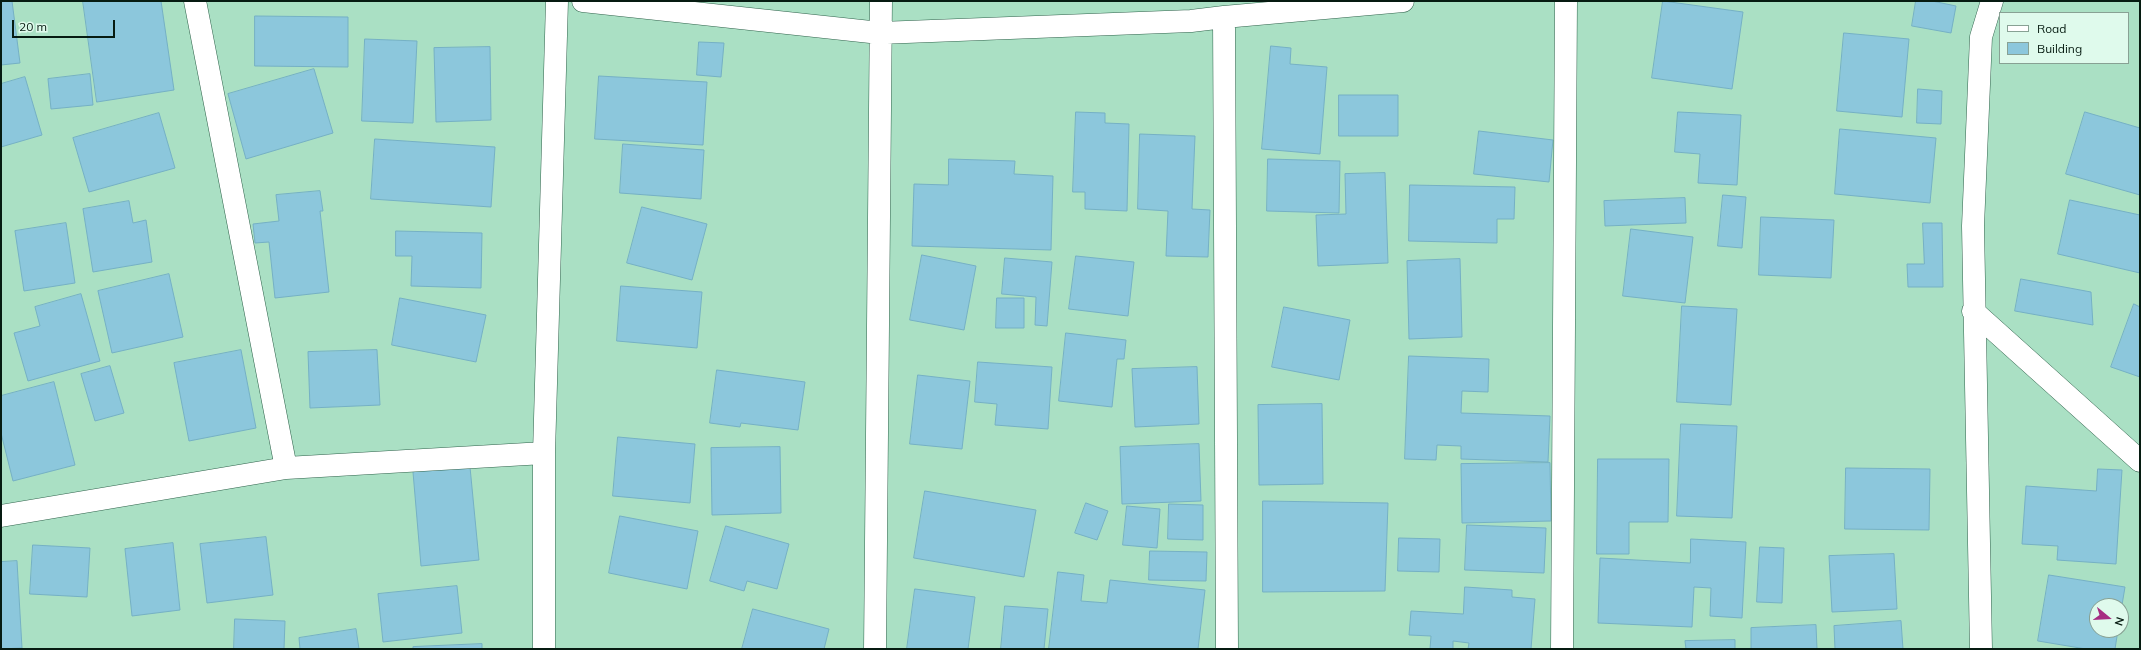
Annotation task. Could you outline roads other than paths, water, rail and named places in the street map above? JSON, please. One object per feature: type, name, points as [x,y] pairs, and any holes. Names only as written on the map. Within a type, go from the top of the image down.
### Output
[{"type":"street","points":[[195,1],[286,468]]},
{"type":"street","points":[[544,649],[544,453],[557,1]]},
{"type":"street","points":[[583,1],[880,33],[1191,21],[1224,16],[1403,1]]},
{"type":"street","points":[[875,649],[881,1]]},
{"type":"street","points":[[1562,649],[1566,1]]},
{"type":"street","points":[[1981,649],[1973,311],[1973,226],[1981,37],[1992,1]]},
{"type":"street","points":[[1224,16],[1227,649]]},
{"type":"street","points":[[1973,311],[2140,461]]},
{"type":"street","points":[[1,516],[286,468],[544,453]]}]
